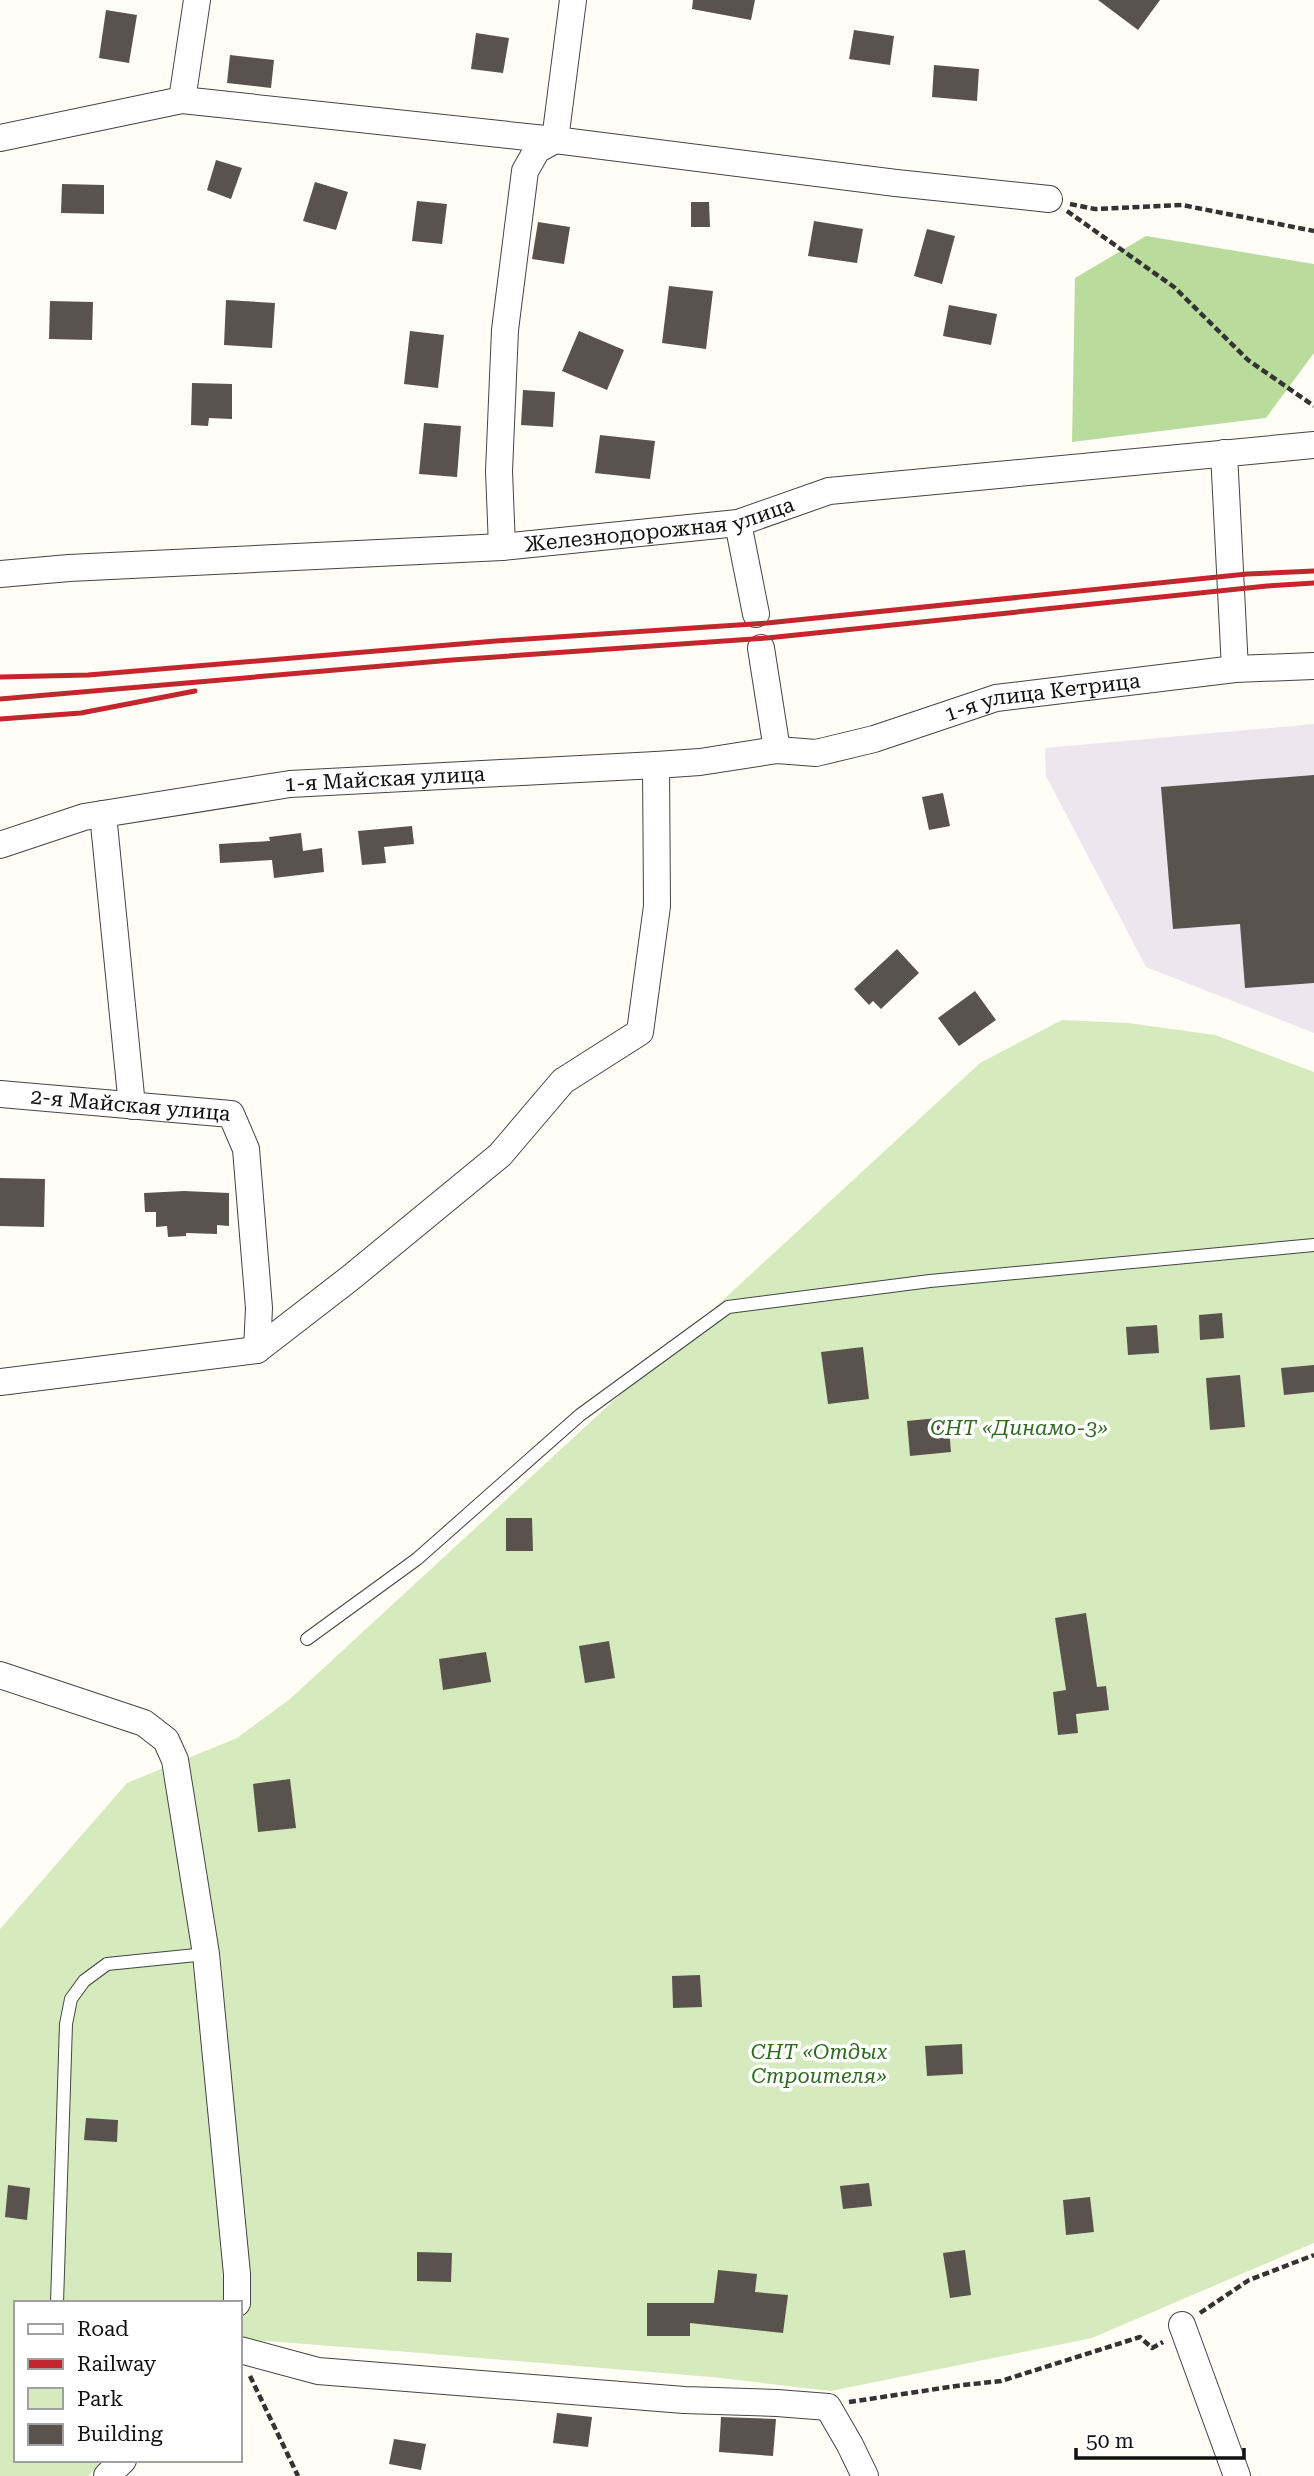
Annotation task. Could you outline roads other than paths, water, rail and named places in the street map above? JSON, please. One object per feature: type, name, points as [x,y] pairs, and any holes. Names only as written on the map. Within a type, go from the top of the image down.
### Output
[{"type":"street","points":[[182,100],[197,0]]},
{"type":"street","points":[[555,140],[573,0]]},
{"type":"street","points":[[0,138],[182,100],[555,140],[897,183],[1049,199]]},
{"type":"street","points":[[502,547],[499,471],[505,330],[526,171],[537,150],[555,140]]},
{"type":"street","name":"Железнодорожная улица","points":[[0,574],[69,568],[502,547],[738,523],[829,491],[1314,445]]},
{"type":"street","points":[[1224,453],[1236,669]]},
{"type":"street","points":[[738,523],[756,614]]},
{"type":"street","points":[[761,648],[777,750]]},
{"type":"street","name":"1-я улица Кетрица","points":[[777,750],[816,753],[874,739],[996,698],[1236,669],[1314,666]]},
{"type":"street","name":"1-я Майская улица","points":[[0,845],[84,817],[289,784],[656,765],[777,750]]},
{"type":"street","points":[[0,1382],[257,1350],[349,1279],[500,1155],[563,1081],[640,1032],[657,906],[656,765]]},
{"type":"street","points":[[103,814],[132,1106]]},
{"type":"street","name":"2-я Майская улица","points":[[0,1094],[231,1114],[246,1149],[259,1308],[257,1350]]},
{"type":"street","points":[[0,1675],[144,1723],[166,1740],[175,1760],[206,1954],[237,2274],[237,2301]]},
{"type":"street","points":[[1182,2325],[1237,2476]]},
{"type":"street","points":[[243,2359],[318,2371],[684,2400],[828,2407],[865,2476]]},
{"type":"street","points":[[107,2476],[121,2462]]},
{"type":"lane","points":[[307,1639],[417,1559],[580,1415],[728,1307],[930,1280],[1314,1245]]},
{"type":"lane","points":[[57,2301],[66,2024],[71,1999],[84,1981],[107,1964],[206,1954]]},
{"type":"railway","points":[[0,677],[88,675],[496,641],[767,623],[1247,574],[1314,571]]},
{"type":"railway","points":[[0,699],[452,660],[767,638],[1314,583]]},
{"type":"railway","points":[[0,719],[81,713],[195,691]]},
{"type":"park label","name":"СНТ «Динамо-3»","points":[[1019,1428]]},
{"type":"park label","name":"СНТ «Отдых Строителя»","points":[[819,2064]]}]
